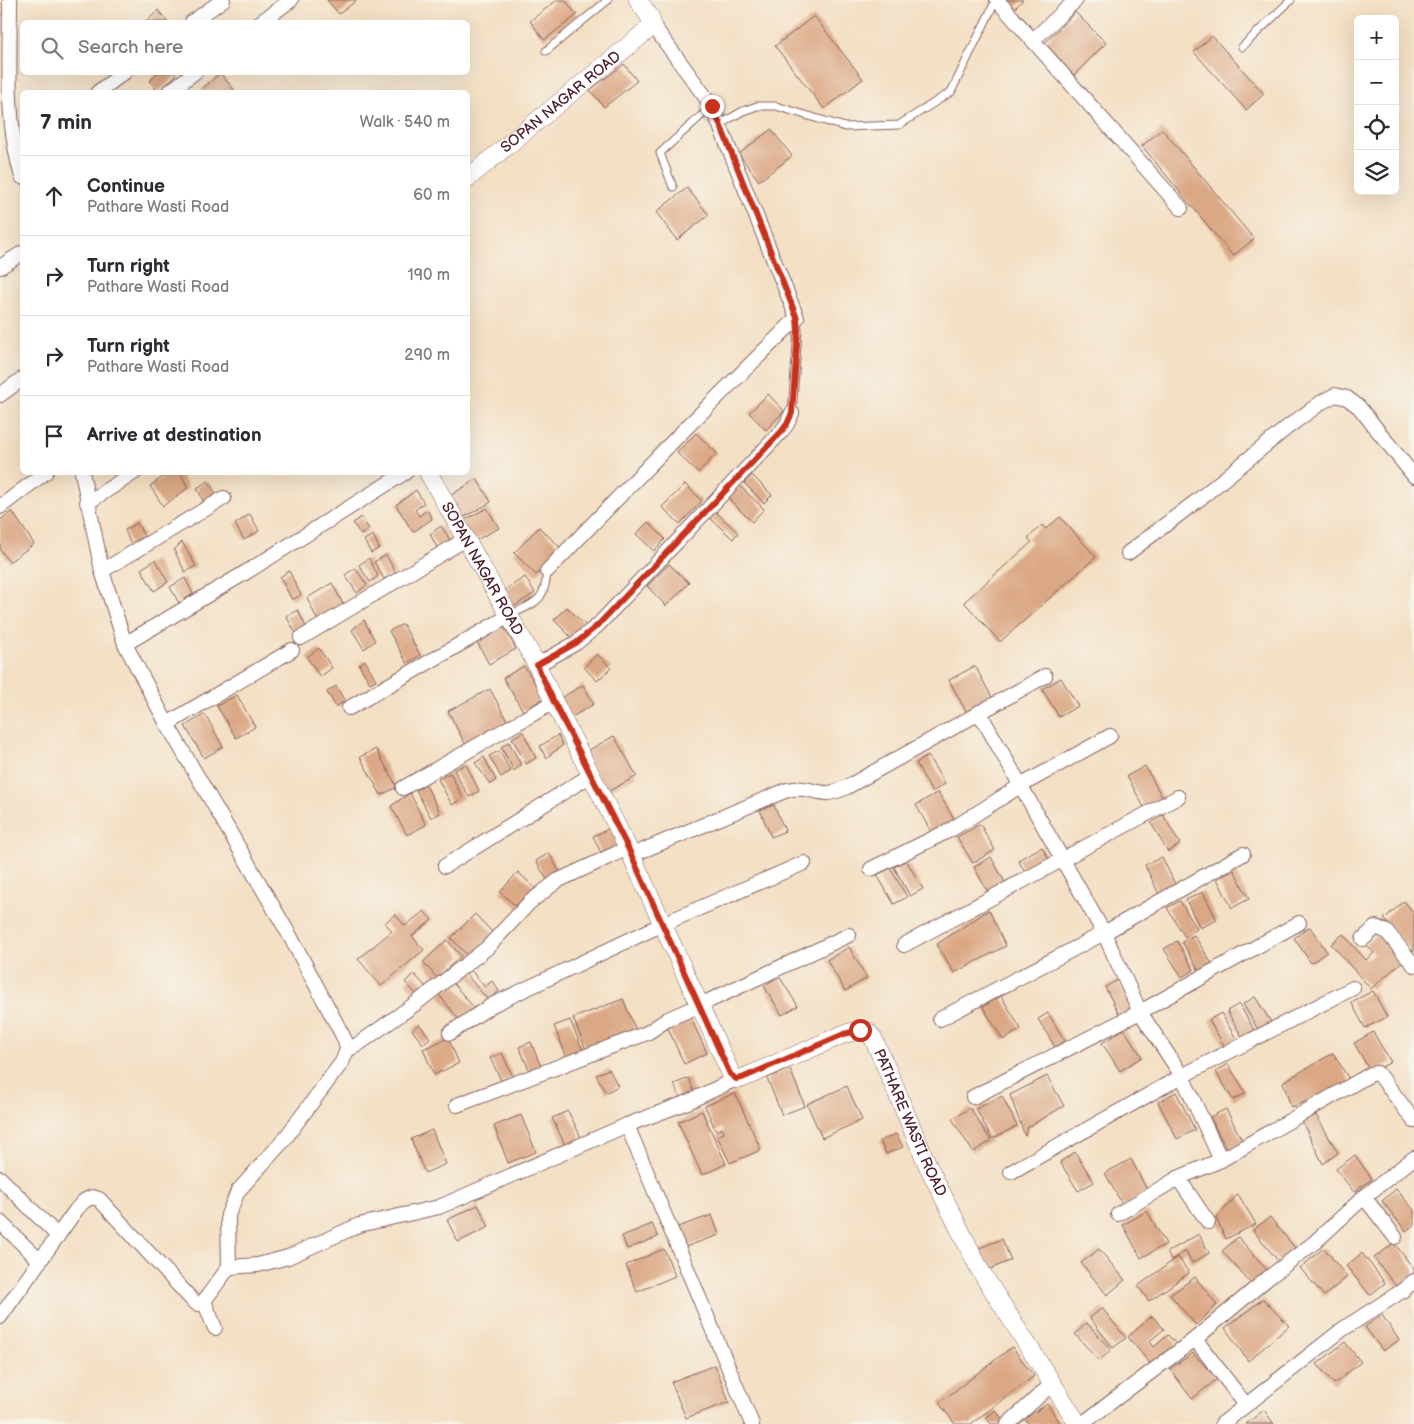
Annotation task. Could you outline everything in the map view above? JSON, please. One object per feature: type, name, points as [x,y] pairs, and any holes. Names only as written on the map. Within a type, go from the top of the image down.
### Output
[{"type":"street","points":[[10,0],[10,110],[19,151]]},
{"type":"street","points":[[195,20],[223,0]]},
{"type":"street","points":[[265,20],[291,0]]},
{"type":"street","points":[[547,571],[683,431],[797,318],[712,106],[652,24],[650,17],[638,0]]},
{"type":"street","points":[[997,0],[1181,208]]},
{"type":"street","points":[[1033,40],[1076,0]]},
{"type":"street","name":"SOPAN NAGAR ROAD","points":[[470,176],[650,28],[652,24]]},
{"type":"street","points":[[101,90],[121,75]]},
{"type":"street","points":[[172,90],[191,75]]},
{"type":"street","points":[[0,268],[20,254]]},
{"type":"street","points":[[0,396],[20,381]]},
{"type":"street","points":[[1128,553],[1198,500],[1289,426],[1335,395],[1347,398],[1359,407],[1414,476]]},
{"type":"street","points":[[228,1267],[258,1265],[288,1257],[359,1225],[440,1207],[627,1125],[688,1102],[736,1079],[730,1074],[630,852],[537,665],[576,643],[598,625],[781,432],[792,413]]},
{"type":"street","points":[[0,507],[42,475]]},
{"type":"street","points":[[0,1317],[84,1201],[92,1197],[99,1200],[194,1302],[199,1304],[204,1301],[228,1267],[228,1215],[238,1191],[283,1141],[342,1062],[347,1050],[344,1040],[290,936],[167,724],[125,644],[102,571],[82,475]]},
{"type":"street","points":[[87,503],[130,475]]},
{"type":"street","points":[[125,644],[248,571],[401,475]]},
{"type":"street","name":"SOPAN NAGAR ROAD","points":[[430,475],[537,665]]},
{"type":"street","points":[[102,571],[224,498]]},
{"type":"street","points":[[301,638],[466,539]]},
{"type":"street","points":[[349,708],[509,616]]},
{"type":"street","points":[[167,724],[292,650]]},
{"type":"street","points":[[347,1050],[415,1004],[487,948],[529,903],[558,881],[786,790],[796,788],[827,793],[847,787],[1045,676]]},
{"type":"street","points":[[403,788],[554,702]]},
{"type":"street","points":[[979,712],[1104,933],[1140,1012],[1182,1076],[1221,1160]]},
{"type":"street","points":[[871,869],[952,829],[1020,786],[1110,736]]},
{"type":"street","points":[[444,866],[591,775]]},
{"type":"street","points":[[904,945],[1178,797]]},
{"type":"street","points":[[940,1019],[1104,933],[1244,854]]},
{"type":"street","points":[[450,1033],[492,1004],[663,924],[804,863]]},
{"type":"street","points":[[973,1097],[1140,1012],[1300,923]]},
{"type":"street","points":[[1363,939],[1376,927],[1387,932],[1414,965]]},
{"type":"street","points":[[457,1105],[647,1033],[668,1019],[849,935]]},
{"type":"street","points":[[1011,1172],[1182,1076],[1353,988]]},
{"type":"street","name":"PATHARE WASTI ROAD","points":[[736,1079],[844,1034],[860,1030],[867,1031],[873,1038],[928,1166],[980,1270],[1054,1383],[1078,1424]]},
{"type":"street","points":[[1118,1214],[1178,1178],[1221,1160],[1352,1084],[1377,1073],[1414,1121]]},
{"type":"street","points":[[627,1125],[752,1424]]},
{"type":"street","points":[[1082,1424],[1195,1339],[1268,1278],[1316,1242],[1364,1197],[1414,1158]]},
{"type":"street","points":[[0,1178],[58,1236]]},
{"type":"street","points":[[1178,1178],[1208,1222]]},
{"type":"street","points":[[1364,1197],[1395,1237]]},
{"type":"street","points":[[0,1222],[40,1261]]},
{"type":"street","points":[[1222,1424],[1343,1329],[1402,1291],[1414,1281]]},
{"type":"street","points":[[204,1301],[215,1328]]},
{"type":"street","points":[[1195,1339],[1246,1405]]},
{"type":"street","points":[[1008,1424],[1054,1383]]},
{"type":"lane","points":[[546,52],[608,0]]},
{"type":"lane","points":[[720,124],[743,111],[757,106],[776,106],[845,127],[899,125],[951,92],[997,0]]},
{"type":"lane","points":[[1242,47],[1291,0]]},
{"type":"lane","points":[[673,187],[660,153],[712,106]]},
{"type":"lane","points":[[792,413],[798,331],[797,318]]},
{"type":"lane","points":[[509,616],[540,599],[546,586],[547,571]]},
{"type":"building","points":[[327,0],[357,0],[339,14]]},
{"type":"building","points":[[557,0],[565,0],[577,15],[544,40],[530,21]]},
{"type":"building","points":[[1001,0],[1023,0],[1012,11]]},
{"type":"building","points":[[158,10],[166,20],[148,20]]},
{"type":"building","points":[[1075,12],[1106,43],[1074,75],[1043,45]]},
{"type":"building","points":[[814,16],[863,79],[824,109],[775,46]]},
{"type":"building","points":[[1212,36],[1264,94],[1246,110],[1194,52]]},
{"type":"building","points":[[624,64],[637,81],[604,107],[590,90]]},
{"type":"building","points":[[155,75],[176,75],[160,90],[157,90],[150,81]]},
{"type":"building","points":[[218,75],[222,75],[234,90],[201,90]]},
{"type":"building","points":[[771,129],[792,156],[759,181],[739,154]]},
{"type":"building","points":[[1162,129],[1254,239],[1233,256],[1142,146]]},
{"type":"building","points":[[687,188],[709,215],[677,240],[656,212]]},
{"type":"building","points":[[768,394],[784,411],[766,430],[749,413]]},
{"type":"building","points":[[696,433],[717,453],[698,473],[677,453]]},
{"type":"building","points":[[166,475],[182,475],[188,488],[163,506],[150,486]]},
{"type":"building","points":[[752,475],[772,495],[764,503],[744,483]]},
{"type":"building","points":[[477,479],[491,502],[461,519],[448,497]]},
{"type":"building","points":[[208,481],[218,497],[205,504],[197,488]]},
{"type":"building","points":[[685,484],[702,501],[680,524],[662,507]]},
{"type":"building","points":[[740,486],[764,509],[752,522],[728,498]]},
{"type":"building","points":[[416,490],[424,503],[415,510],[419,516],[427,510],[432,519],[413,532],[396,505]]},
{"type":"building","points":[[487,508],[499,528],[472,542],[461,522]]},
{"type":"building","points":[[12,511],[34,544],[9,562],[0,549],[0,520]]},
{"type":"building","points":[[715,511],[738,533],[733,539],[709,517]]},
{"type":"building","points":[[250,514],[259,531],[244,540],[235,524]]},
{"type":"building","points":[[361,517],[369,529],[361,535],[353,523]]},
{"type":"building","points":[[1060,517],[1096,557],[1000,642],[964,602],[1032,542],[1028,538],[1042,525],[1046,529]]},
{"type":"building","points":[[648,522],[665,539],[654,551],[636,534]]},
{"type":"building","points":[[137,523],[144,536],[130,543],[125,530]]},
{"type":"building","points":[[441,526],[452,543],[439,551],[430,534]]},
{"type":"building","points":[[539,527],[562,549],[536,575],[514,553]]},
{"type":"building","points":[[373,535],[379,548],[371,553],[364,540]]},
{"type":"building","points":[[182,542],[196,566],[185,572],[174,550]]},
{"type":"building","points":[[386,555],[396,573],[384,579],[374,562]]},
{"type":"building","points":[[369,558],[378,576],[370,582],[359,565]]},
{"type":"building","points":[[155,560],[168,582],[154,591],[141,569]]},
{"type":"building","points":[[669,564],[689,583],[666,606],[647,586]]},
{"type":"building","points":[[355,568],[367,585],[357,593],[345,575]]},
{"type":"building","points":[[289,571],[301,595],[292,600],[280,577]]},
{"type":"building","points":[[525,577],[535,593],[510,609],[500,593]]},
{"type":"building","points":[[185,578],[193,594],[179,603],[170,587]]},
{"type":"building","points":[[332,583],[344,606],[318,621],[307,598]]},
{"type":"building","points":[[567,607],[589,629],[576,642],[554,620]]},
{"type":"building","points":[[298,610],[306,627],[296,633],[286,616]]},
{"type":"building","points":[[364,620],[375,641],[364,649],[352,630]]},
{"type":"building","points":[[403,624],[420,655],[407,663],[389,631]]},
{"type":"building","points":[[504,627],[516,649],[489,664],[477,642]]},
{"type":"building","points":[[319,648],[332,668],[320,677],[307,657]]},
{"type":"building","points":[[597,654],[611,668],[597,681],[584,667]]},
{"type":"building","points":[[365,660],[376,680],[370,683],[359,665]]},
{"type":"building","points":[[524,666],[544,698],[523,711],[503,678]]},
{"type":"building","points":[[975,666],[994,701],[968,715],[949,680]]},
{"type":"building","points":[[1061,678],[1078,706],[1059,717],[1042,689]]},
{"type":"building","points":[[583,685],[594,704],[570,718],[559,699]]},
{"type":"building","points":[[336,686],[345,701],[336,707],[327,692]]},
{"type":"building","points":[[490,689],[508,722],[465,744],[448,711]]},
{"type":"building","points":[[237,695],[255,727],[236,738],[217,706]]},
{"type":"building","points":[[205,714],[223,747],[204,758],[185,726]]},
{"type":"building","points":[[523,732],[536,758],[526,764],[512,738]]},
{"type":"building","points":[[558,735],[563,745],[546,758],[540,746]]},
{"type":"building","points":[[614,736],[637,776],[607,792],[584,753]]},
{"type":"building","points":[[509,742],[521,765],[514,771],[501,747]]},
{"type":"building","points":[[376,749],[397,787],[381,795],[360,757]]},
{"type":"building","points":[[499,751],[511,771],[501,777],[489,756]]},
{"type":"building","points":[[928,756],[945,784],[932,792],[916,763]]},
{"type":"building","points":[[484,757],[496,780],[490,784],[475,763]]},
{"type":"building","points":[[466,764],[479,791],[469,797],[454,770]]},
{"type":"building","points":[[1145,766],[1163,799],[1145,809],[1127,776]]},
{"type":"building","points":[[450,773],[463,798],[452,805],[438,779]]},
{"type":"building","points":[[426,785],[440,813],[431,818],[416,790]]},
{"type":"building","points":[[938,792],[956,822],[933,835],[916,805]]},
{"type":"building","points":[[410,793],[426,825],[407,835],[391,806]]},
{"type":"building","points":[[774,805],[785,831],[771,837],[760,810]]},
{"type":"building","points":[[1163,815],[1180,844],[1168,852],[1151,823]]},
{"type":"building","points":[[980,824],[995,850],[973,863],[957,837]]},
{"type":"building","points":[[613,827],[622,849],[603,857],[593,836]]},
{"type":"building","points":[[1042,847],[1051,863],[1027,876],[1018,860]]},
{"type":"building","points":[[549,853],[562,876],[549,883],[536,861]]},
{"type":"building","points":[[991,857],[1006,884],[989,894],[974,867]]},
{"type":"building","points":[[1162,857],[1176,886],[1159,894],[1145,865]]},
{"type":"building","points":[[906,860],[923,889],[910,896],[894,867]]},
{"type":"building","points":[[890,868],[907,897],[894,904],[877,875]]},
{"type":"building","points":[[1234,870],[1249,899],[1232,908],[1217,879]]},
{"type":"building","points":[[518,872],[535,888],[518,908],[500,892]]},
{"type":"building","points":[[1203,892],[1217,920],[1200,928],[1186,900]]},
{"type":"building","points":[[1180,901],[1197,929],[1185,937],[1167,908]]},
{"type":"building","points":[[1404,901],[1414,913],[1414,950],[1412,951],[1384,919]]},
{"type":"building","points":[[989,910],[1006,946],[954,973],[937,944]]},
{"type":"building","points":[[424,911],[432,920],[412,936],[424,950],[381,986],[358,959],[392,931],[385,923],[395,914],[405,926]]},
{"type":"building","points":[[475,914],[494,934],[470,958],[451,938]]},
{"type":"building","points":[[1310,927],[1327,952],[1311,963],[1294,938]]},
{"type":"building","points":[[1381,931],[1405,959],[1371,989],[1331,944],[1343,934],[1366,960],[1374,953],[1366,944]]},
{"type":"building","points":[[1194,935],[1212,964],[1199,971],[1182,942]]},
{"type":"building","points":[[447,940],[461,956],[437,978],[423,962]]},
{"type":"building","points":[[1177,941],[1194,970],[1182,977],[1164,949]]},
{"type":"building","points":[[849,947],[867,978],[845,991],[827,960]]},
{"type":"building","points":[[470,969],[485,987],[492,981],[499,991],[488,1000],[465,973]]},
{"type":"building","points":[[414,974],[428,989],[419,997],[405,982]]},
{"type":"building","points":[[779,976],[798,1006],[782,1015],[764,986]]},
{"type":"building","points":[[1118,980],[1133,1010],[1120,1016],[1105,987]]},
{"type":"building","points":[[453,983],[475,1009],[460,1021],[439,995]]},
{"type":"building","points":[[1373,991],[1387,1017],[1365,1028],[1351,1002]]},
{"type":"building","points":[[1001,996],[1021,1029],[1003,1040],[983,1007]]},
{"type":"building","points":[[1255,997],[1273,1025],[1260,1033],[1243,1004]]},
{"type":"building","points":[[623,999],[637,1033],[587,1052],[573,1018]]},
{"type":"building","points":[[1239,1004],[1256,1033],[1244,1040],[1227,1011]]},
{"type":"building","points":[[1048,1013],[1065,1041],[1055,1047],[1038,1019]]},
{"type":"building","points":[[1221,1013],[1238,1042],[1226,1049],[1209,1020]]},
{"type":"building","points":[[690,1016],[707,1053],[684,1064],[667,1026]]},
{"type":"building","points":[[570,1020],[584,1053],[568,1060],[554,1026]]},
{"type":"building","points":[[419,1024],[430,1038],[423,1044],[412,1030]]},
{"type":"building","points":[[1124,1029],[1142,1057],[1120,1071],[1102,1043]]},
{"type":"building","points":[[1373,1032],[1391,1062],[1371,1073],[1354,1043]]},
{"type":"building","points":[[448,1038],[459,1063],[434,1075],[423,1049]]},
{"type":"building","points":[[531,1042],[541,1067],[530,1072],[519,1047]]},
{"type":"building","points":[[502,1053],[513,1077],[502,1082],[490,1058]]},
{"type":"building","points":[[1333,1053],[1352,1084],[1291,1107],[1283,1082]]},
{"type":"building","points":[[1228,1064],[1246,1093],[1233,1100],[1216,1072]]},
{"type":"building","points":[[609,1069],[618,1086],[606,1093],[596,1075]]},
{"type":"building","points":[[790,1069],[805,1106],[782,1115],[767,1078]]},
{"type":"building","points":[[1047,1076],[1064,1106],[1028,1127],[1025,1136],[1010,1095]]},
{"type":"building","points":[[689,1078],[695,1095],[681,1100],[674,1084]]},
{"type":"building","points":[[847,1086],[862,1120],[822,1138],[807,1104]]},
{"type":"building","points":[[1176,1092],[1195,1130],[1177,1139],[1158,1102]]},
{"type":"building","points":[[735,1093],[761,1150],[730,1163],[717,1136],[724,1133],[722,1128],[716,1131],[705,1106]]},
{"type":"building","points":[[1002,1096],[1017,1126],[992,1139],[976,1109]]},
{"type":"building","points":[[970,1108],[991,1141],[973,1152],[952,1119]]},
{"type":"building","points":[[1226,1109],[1243,1142],[1227,1150],[1210,1117]]},
{"type":"building","points":[[568,1111],[582,1139],[566,1147],[552,1118]]},
{"type":"building","points":[[702,1111],[726,1164],[702,1175],[678,1122]]},
{"type":"building","points":[[521,1115],[536,1152],[508,1163],[494,1126]]},
{"type":"building","points":[[1316,1115],[1338,1153],[1323,1164],[1302,1121]]},
{"type":"building","points":[[432,1130],[446,1164],[425,1173],[411,1139]]},
{"type":"building","points":[[896,1134],[903,1147],[886,1154],[880,1141]]},
{"type":"building","points":[[1075,1152],[1094,1182],[1078,1191],[1060,1162]]},
{"type":"building","points":[[1355,1155],[1372,1179],[1354,1192],[1336,1169]]},
{"type":"building","points":[[1131,1159],[1148,1192],[1123,1206],[1105,1173]]},
{"type":"building","points":[[1396,1189],[1414,1210],[1414,1225],[1406,1231],[1382,1201]]},
{"type":"building","points":[[1238,1194],[1256,1224],[1226,1239],[1216,1218]]},
{"type":"building","points":[[478,1205],[489,1227],[458,1242],[447,1220]]},
{"type":"building","points":[[1147,1211],[1166,1244],[1141,1258],[1123,1225]]},
{"type":"building","points":[[712,1215],[719,1235],[682,1248],[675,1228]]},
{"type":"building","points":[[1270,1217],[1295,1248],[1279,1262],[1253,1230]]},
{"type":"building","points":[[652,1224],[658,1237],[627,1249],[622,1236]]},
{"type":"building","points":[[1199,1234],[1209,1253],[1192,1263],[1186,1251],[1171,1260],[1167,1252]]},
{"type":"building","points":[[1238,1237],[1268,1271],[1252,1285],[1222,1251]]},
{"type":"building","points":[[1002,1239],[1011,1260],[986,1271],[977,1249]]},
{"type":"building","points":[[1394,1243],[1414,1269],[1414,1278],[1399,1290],[1374,1258]]},
{"type":"building","points":[[1324,1248],[1347,1277],[1324,1296],[1300,1268]]},
{"type":"building","points":[[664,1249],[675,1276],[637,1292],[626,1265]]},
{"type":"building","points":[[1099,1249],[1125,1280],[1107,1295],[1081,1263]]},
{"type":"building","points":[[1362,1253],[1385,1283],[1370,1295],[1346,1266]]},
{"type":"building","points":[[1178,1257],[1189,1273],[1149,1301],[1138,1286]]},
{"type":"building","points":[[1195,1277],[1217,1305],[1196,1325],[1170,1295]]},
{"type":"building","points":[[1263,1299],[1289,1326],[1248,1361],[1225,1328]]},
{"type":"building","points":[[1102,1308],[1126,1338],[1113,1348],[1090,1318]]},
{"type":"building","points":[[1382,1315],[1399,1340],[1383,1351],[1365,1327]]},
{"type":"building","points":[[1152,1316],[1164,1329],[1150,1341],[1154,1347],[1168,1335],[1177,1345],[1152,1366],[1128,1337]]},
{"type":"building","points":[[1087,1323],[1111,1350],[1099,1361],[1075,1334]]},
{"type":"building","points":[[1345,1342],[1361,1362],[1334,1384],[1317,1364]]},
{"type":"building","points":[[1012,1347],[1034,1376],[971,1424],[955,1424],[939,1403]]},
{"type":"building","points":[[1193,1353],[1217,1379],[1192,1399],[1170,1369]]},
{"type":"building","points":[[715,1365],[729,1402],[686,1418],[671,1382]]},
{"type":"building","points":[[1047,1404],[1061,1424],[1029,1424],[1025,1419]]},
{"type":"building","points":[[995,1410],[1005,1422],[1003,1424],[991,1424],[986,1418]]},
{"type":"building","points":[[1264,1410],[1274,1424],[1246,1424]]},
{"type":"route","points":[[712,106],[797,318],[798,331],[792,413],[781,432],[590,633],[537,665],[628,848],[730,1074],[736,1079],[742,1078],[844,1034],[860,1030]]}]
